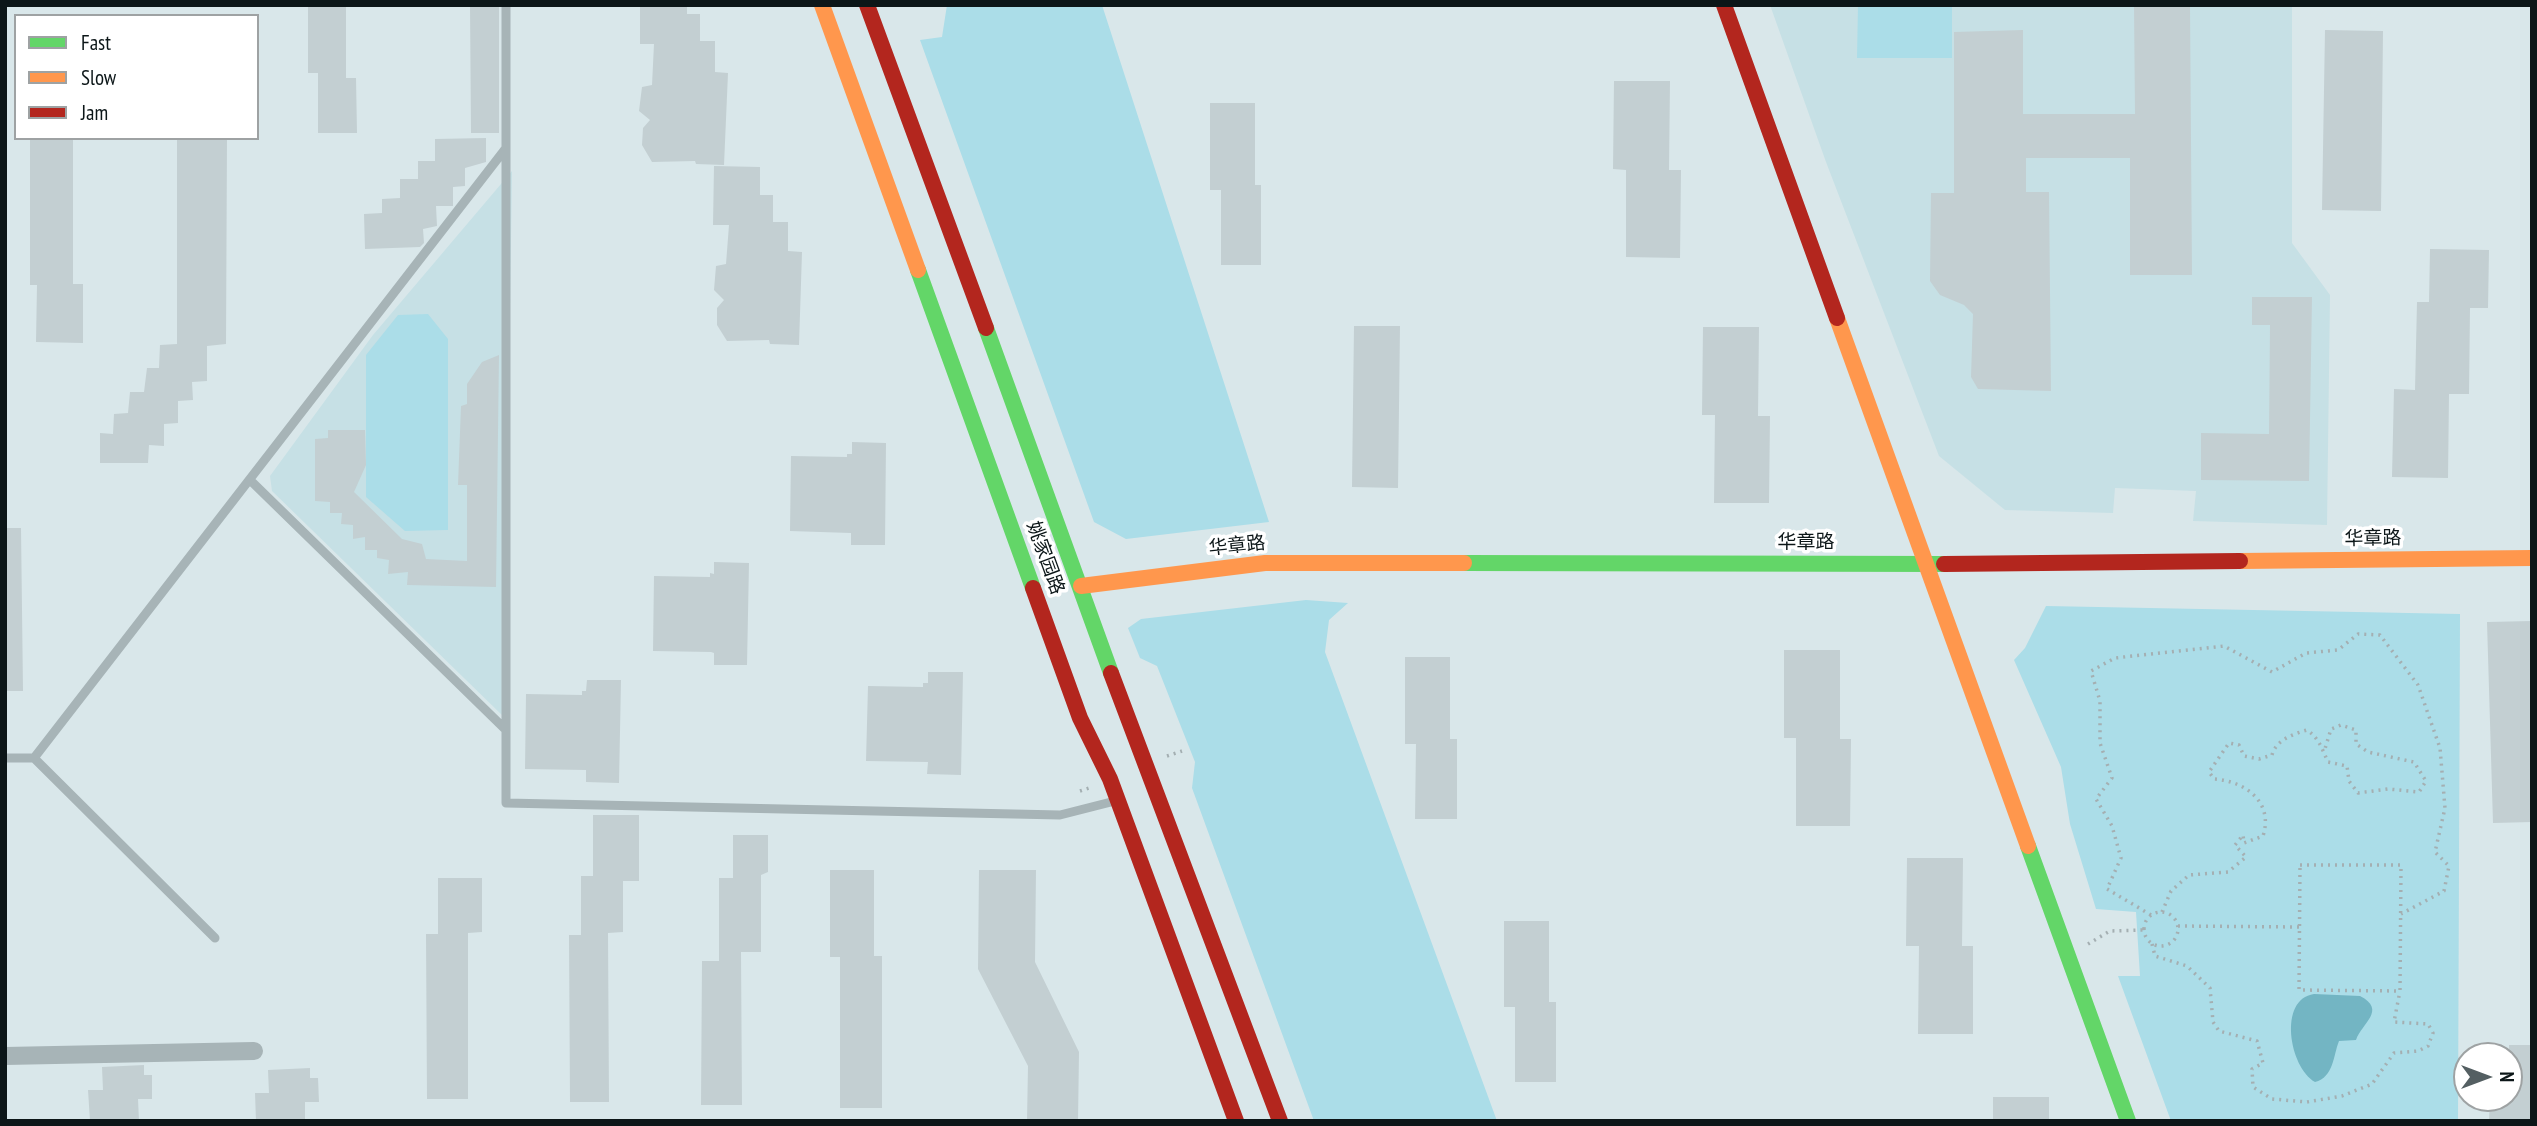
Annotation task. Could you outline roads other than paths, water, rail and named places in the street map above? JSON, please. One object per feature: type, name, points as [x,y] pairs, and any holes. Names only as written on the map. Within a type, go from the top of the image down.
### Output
[{"type":"street","name":"姚家园路","points":[[822,5],[1080,718],[1118,800],[1236,1121]]},
{"type":"street","name":"姚家园路","points":[[867,5],[1082,586],[1124,709],[1280,1121]]},
{"type":"street","points":[[1724,5],[2128,1121]]},
{"type":"street","name":"华章路","points":[[1082,586],[1265,563],[1926,564],[2532,558]]},
{"type":"street","points":[[5,1056],[254,1051]]},
{"type":"lane","points":[[506,5],[506,803],[1060,815],[1118,800]]},
{"type":"lane","points":[[34,758],[506,148]]},
{"type":"lane","points":[[250,480],[506,730]]},
{"type":"lane","points":[[5,758],[34,758],[215,938]]}]
